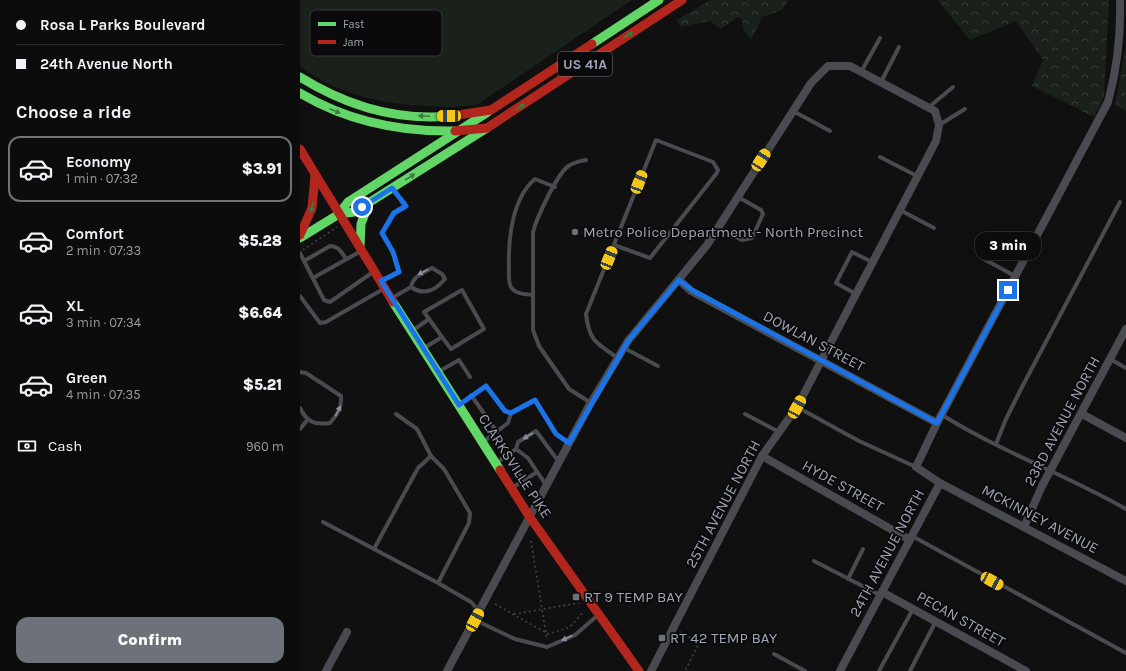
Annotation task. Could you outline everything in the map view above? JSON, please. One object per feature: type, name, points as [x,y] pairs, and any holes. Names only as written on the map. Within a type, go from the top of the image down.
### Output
[{"type":"main road","name":"US 41A","points":[[300,77],[343,101],[386,112],[458,116],[472,115],[491,110],[660,0]]},
{"type":"main road","name":"US 41A","points":[[300,93],[338,112],[374,124],[458,132],[487,128],[682,0]]},
{"type":"main road","points":[[300,238],[339,214],[348,202],[491,110]]},
{"type":"main road","points":[[339,214],[354,212],[487,128]]},
{"type":"main road","name":"CLARKSVILLE PIKE","points":[[300,149],[315,176],[392,298],[411,331],[529,516],[639,671]]},
{"type":"main road","points":[[300,235],[312,208],[315,176]]},
{"type":"main road","points":[[361,249],[359,233],[363,215],[369,202]]},
{"type":"street","name":"24TH AVENUE NORTH","points":[[840,671],[940,483],[916,467],[937,423],[1108,102],[1112,88],[1121,24],[1120,0]]},
{"type":"street","points":[[447,671],[569,443],[624,348],[706,246],[811,83],[828,66],[841,64],[850,66],[935,111],[939,126]]},
{"type":"street","name":"25TH AVENUE NORTH","points":[[651,671],[762,456],[797,407],[936,141],[939,126]]},
{"type":"street","name":"DOWLAN STREET","points":[[679,280],[692,290],[937,423]]},
{"type":"street","name":"23RD AVENUE NORTH","points":[[1024,527],[1051,470],[1126,329]]},
{"type":"street","points":[[1082,414],[1126,438]]},
{"type":"street","name":"HYDE STREET","points":[[762,456],[911,538]]},
{"type":"street","name":"MCKINNEY AVENUE","points":[[940,483],[1126,581]]},
{"type":"street","name":"PECAN STREET","points":[[881,594],[913,608],[1026,671]]},
{"type":"street","points":[[326,671],[347,632]]},
{"type":"lane","points":[[862,72],[880,38]]},
{"type":"lane","points":[[881,82],[899,47]]},
{"type":"lane","points":[[928,107],[953,87]]},
{"type":"lane","points":[[939,126],[965,109]]},
{"type":"lane","points":[[793,111],[830,130]]},
{"type":"lane","points":[[614,245],[650,258],[716,174],[718,170],[713,162],[656,140],[586,314],[588,330],[597,344],[618,358]]},
{"type":"lane","points":[[880,157],[918,176]]},
{"type":"lane","points":[[586,160],[579,161],[566,167],[537,219],[534,232],[533,330],[539,346],[569,389],[591,403]]},
{"type":"lane","points":[[533,295],[521,294],[515,291],[509,283],[511,226],[521,200],[530,184],[535,180],[555,187]]},
{"type":"lane","points":[[300,296],[320,323],[326,322],[383,285],[399,272],[393,252],[382,233],[394,213],[406,206],[392,188]]},
{"type":"lane","points":[[718,228],[742,240],[752,238],[763,214],[761,210],[738,197]]},
{"type":"lane","points":[[996,444],[1022,387],[1120,202]]},
{"type":"lane","points":[[900,210],[934,228]]},
{"type":"lane","points":[[304,261],[330,246],[335,246],[340,250],[346,259]]},
{"type":"lane","points":[[313,278],[361,249]]},
{"type":"lane","points":[[856,294],[836,283],[848,258],[852,252],[873,262]]},
{"type":"lane","points":[[300,253],[326,301],[330,302],[374,271]]},
{"type":"lane","points":[[982,258],[1015,277]]},
{"type":"lane","points":[[432,268],[442,274],[444,279],[431,291],[423,293],[411,288],[412,282],[417,276],[432,268]]},
{"type":"lane","points":[[392,298],[411,288]]},
{"type":"lane","points":[[462,290],[484,329],[451,349],[429,320],[424,312],[462,290]]},
{"type":"lane","points":[[411,331],[429,320]]},
{"type":"lane","points":[[423,349],[442,336]]},
{"type":"lane","points":[[624,348],[658,366]]},
{"type":"lane","points":[[1110,359],[1126,368]]},
{"type":"lane","points":[[438,373],[459,360],[470,377]]},
{"type":"lane","points":[[300,372],[306,373],[341,396],[342,404],[338,413],[330,423],[317,425],[304,417],[300,408]]},
{"type":"lane","points":[[459,405],[471,395],[486,386],[505,411],[511,413]]},
{"type":"lane","points":[[471,395],[497,432]]},
{"type":"lane","points":[[483,442],[508,423],[511,413],[535,400],[556,434],[569,443]]},
{"type":"lane","points":[[797,407],[859,441],[916,467]]},
{"type":"lane","points":[[396,414],[417,429],[431,456],[444,469],[470,513],[469,523],[438,583]]},
{"type":"lane","points":[[745,414],[779,432]]},
{"type":"lane","points":[[942,415],[966,429],[1126,508]]},
{"type":"lane","points":[[300,429],[308,419]]},
{"type":"lane","points":[[496,463],[516,449],[518,442],[536,431],[559,462]]},
{"type":"lane","points":[[516,449],[528,458],[546,485]]},
{"type":"lane","points":[[374,549],[418,468],[431,456]]},
{"type":"lane","points":[[507,456],[523,480]]},
{"type":"lane","points":[[512,488],[537,472]]},
{"type":"lane","points":[[323,522],[438,583],[471,602],[480,611]]},
{"type":"lane","points":[[911,538],[1126,653]]},
{"type":"lane","points":[[848,579],[863,549]]},
{"type":"lane","points":[[814,561],[881,594]]},
{"type":"lane","points":[[879,671],[913,608]]},
{"type":"lane","points":[[475,620],[515,639],[548,647],[575,635],[598,615]]},
{"type":"lane","points":[[910,671],[936,621]]},
{"type":"lane","points":[[774,654],[805,671]]},
{"type":"path","points":[[531,541],[548,647]]},
{"type":"path","points":[[495,604],[548,634],[570,627],[584,611]]},
{"type":"path","points":[[514,614],[579,604]]},
{"type":"path","points":[[680,632],[699,643],[685,671]]},
{"type":"green space","points":[[300,0],[632,0],[478,104],[439,107],[409,105],[376,100],[360,96],[329,84],[300,66]]},
{"type":"green space","points":[[710,0],[788,0],[782,10],[762,17],[751,40],[743,29],[742,19],[738,17],[721,29],[710,21],[680,27],[677,20]]},
{"type":"green space","points":[[938,0],[1109,0],[1104,97],[1094,117],[1032,86],[1043,60],[1016,21],[970,40]]},
{"type":"green space","points":[[1126,45],[1126,111],[1115,105]]},
{"type":"traffic: fast","points":[[592,44],[659,0]]},
{"type":"traffic: fast","points":[[300,77],[335,96],[372,109],[411,116],[451,116]]},
{"type":"traffic: fast","points":[[300,93],[336,111],[375,123],[395,127],[435,131],[455,131]]},
{"type":"traffic: fast","points":[[339,214],[348,202],[488,112]]},
{"type":"traffic: fast","points":[[300,238],[339,214],[354,212],[487,128]]},
{"type":"traffic: fast","points":[[360,246],[361,224],[369,203]]},
{"type":"traffic: fast","points":[[393,302],[500,470]]},
{"type":"traffic: jam","points":[[455,131],[487,128],[682,0]]},
{"type":"traffic: jam","points":[[451,116],[491,110],[592,44]]},
{"type":"traffic: jam","points":[[300,149],[393,302]]},
{"type":"traffic: jam","points":[[300,235],[312,208],[315,176]]},
{"type":"traffic: jam","points":[[500,470],[529,516],[639,671]]},
{"type":"place","name":"Metro Police Department - North Precinct","points":[[575,232]]},
{"type":"place","name":"RT 9 TEMP BAY","points":[[576,597]]},
{"type":"place","name":"RT 42 TEMP BAY","points":[[662,638]]},
{"type":"route","points":[[362,207],[392,188],[406,206],[394,213],[382,233],[393,252],[399,272],[381,281],[411,331],[459,405],[469,396],[486,386],[505,411],[511,413],[525,404],[535,400],[556,434],[569,443],[589,406],[628,341],[679,280],[692,290],[937,423],[1008,290]]}]
